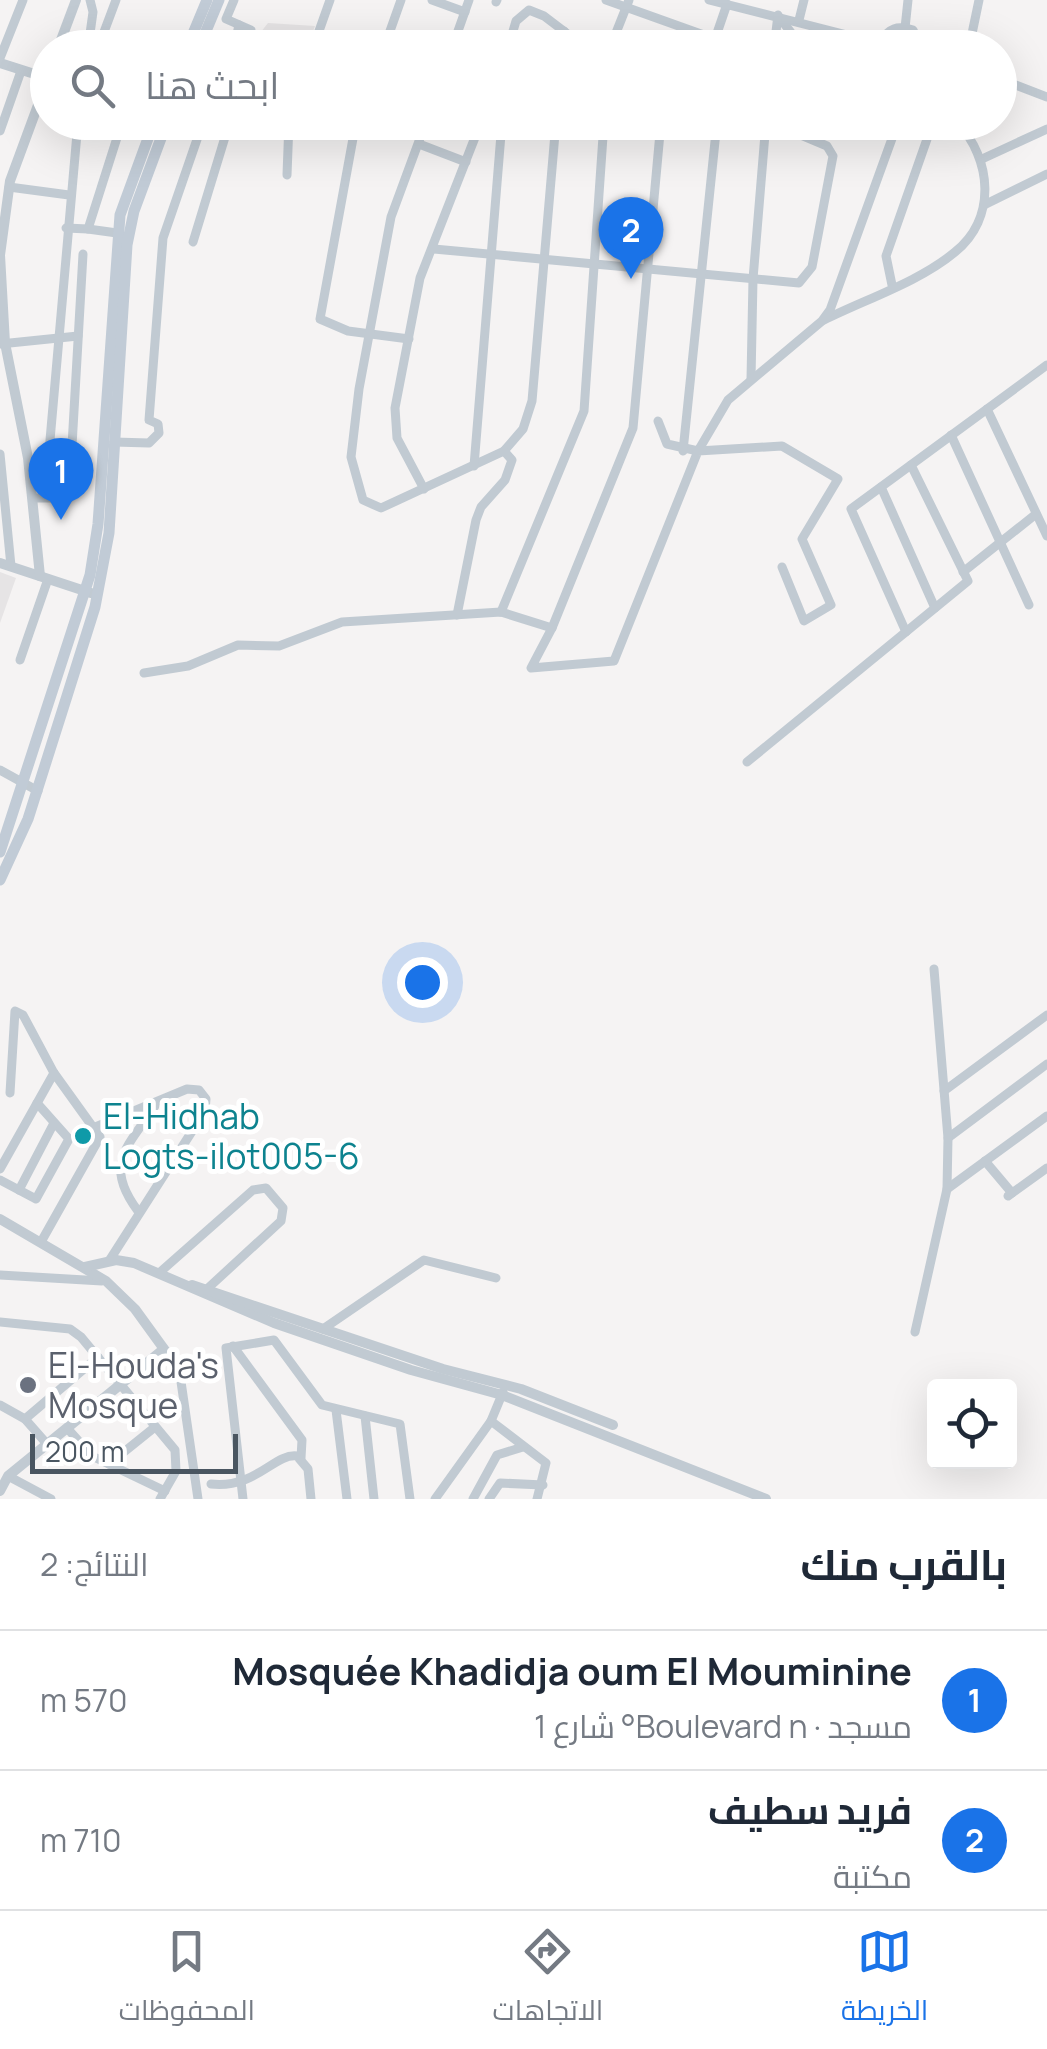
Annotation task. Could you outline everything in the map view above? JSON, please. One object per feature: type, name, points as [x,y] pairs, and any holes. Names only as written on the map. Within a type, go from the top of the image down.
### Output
[{"type":"main road","points":[[194,30],[207,0]]},
{"type":"main road","points":[[207,30],[219,0]]},
{"type":"main road","points":[[91,593],[117,233],[145,140]]},
{"type":"main road","points":[[0,880],[108,533],[127,245],[134,210],[160,140]]},
{"type":"main road","points":[[0,852],[31,788]]},
{"type":"street","points":[[23,0],[0,60],[30,73]]},
{"type":"street","points":[[65,30],[76,0]]},
{"type":"street","points":[[90,0],[90,30]]},
{"type":"street","points":[[105,30],[116,0]]},
{"type":"street","points":[[226,19],[234,0]]},
{"type":"street","points":[[319,30],[330,0]]},
{"type":"street","points":[[390,30],[401,0]]},
{"type":"street","points":[[432,0],[465,12]]},
{"type":"street","points":[[458,30],[469,0]]},
{"type":"street","points":[[606,0],[627,4],[685,30]]},
{"type":"street","points":[[709,0],[836,30]]},
{"type":"street","points":[[800,20],[804,0]]},
{"type":"street","points":[[905,28],[908,0]]},
{"type":"street","points":[[973,30],[979,0]]},
{"type":"street","points":[[617,30],[627,4]]},
{"type":"street","points":[[718,30],[727,4]]},
{"type":"street","points":[[514,30],[529,10],[562,30]]},
{"type":"street","points":[[213,15],[251,30]]},
{"type":"street","points":[[776,30],[778,15]]},
{"type":"street","points":[[778,15],[789,30]]},
{"type":"street","points":[[238,30],[239,25]]},
{"type":"street","points":[[893,30],[913,30]]},
{"type":"street","points":[[0,131],[21,71]]},
{"type":"street","points":[[1017,85],[1047,97]]},
{"type":"street","points":[[20,660],[44,577],[39,497],[3,344],[0,255],[7,182],[30,124]]},
{"type":"street","points":[[982,159],[1047,129]]},
{"type":"street","points":[[39,497],[76,140]]},
{"type":"street","points":[[88,229],[116,140]]},
{"type":"street","points":[[114,442],[149,443],[159,433],[158,424],[149,420],[163,238],[195,140]]},
{"type":"street","points":[[192,242],[224,140]]},
{"type":"street","points":[[288,176],[289,140]]},
{"type":"street","points":[[353,140],[320,320],[326,326],[409,338]]},
{"type":"street","points":[[419,140],[391,217],[350,457],[363,500],[381,508],[504,451],[523,429],[532,401],[554,140]]},
{"type":"street","points":[[424,488],[394,427],[420,278],[474,140]]},
{"type":"street","points":[[474,466],[501,140]]},
{"type":"street","points":[[501,612],[584,411],[603,140]]},
{"type":"street","points":[[658,140],[632,428],[552,628],[531,668],[614,661],[698,451],[720,409],[822,322],[956,251],[977,225],[984,206],[982,159],[969,140]]},
{"type":"street","points":[[683,450],[715,140]]},
{"type":"street","points":[[751,380],[752,278],[766,140]]},
{"type":"street","points":[[434,249],[791,284],[809,275],[834,162],[828,146],[813,140]]},
{"type":"street","points":[[822,322],[830,310],[891,140]]},
{"type":"street","points":[[892,285],[886,256],[927,140]]},
{"type":"street","points":[[418,144],[466,162]]},
{"type":"street","points":[[984,206],[1047,174]]},
{"type":"street","points":[[7,182],[70,195]]},
{"type":"street","points":[[66,228],[117,233]]},
{"type":"street","points":[[39,497],[68,498],[82,254]]},
{"type":"street","points":[[3,344],[58,335],[78,336]]},
{"type":"street","points":[[906,632],[852,509],[1047,365]]},
{"type":"street","points":[[987,409],[1045,528]]},
{"type":"street","points":[[658,422],[667,444],[683,450],[782,446],[838,479],[802,539],[831,605],[804,621],[782,567]]},
{"type":"street","points":[[952,435],[1028,605]]},
{"type":"street","points":[[457,614],[476,520],[513,464],[504,451]]},
{"type":"street","points":[[0,454],[6,565],[91,593]]},
{"type":"street","points":[[747,762],[968,581],[911,465]]},
{"type":"street","points":[[881,488],[935,608]]},
{"type":"street","points":[[963,572],[998,540],[1036,514]]},
{"type":"street","points":[[144,673],[188,666],[238,645],[279,646],[342,622],[501,612],[552,628]]},
{"type":"street","points":[[0,770],[31,788]]},
{"type":"street","points":[[916,1332],[946,1190],[948,1138],[934,970]]},
{"type":"street","points":[[10,1093],[16,1012],[23,1014],[54,1073],[100,1137],[41,1242]]},
{"type":"street","points":[[944,1092],[1047,1015]]},
{"type":"street","points":[[1037,1022],[1047,1035]]},
{"type":"street","points":[[948,1138],[1047,1064]]},
{"type":"street","points":[[0,1169],[54,1073]]},
{"type":"street","points":[[93,1128],[191,1088],[202,1092],[206,1103],[109,1261]]},
{"type":"street","points":[[0,1180],[36,1200],[69,1139],[36,1103]]},
{"type":"street","points":[[138,1211],[121,1186],[118,1168],[157,1103]]},
{"type":"street","points":[[946,1190],[1047,1116]]},
{"type":"street","points":[[19,1190],[54,1123]]},
{"type":"street","points":[[985,1162],[1010,1195],[1047,1168]]},
{"type":"street","points":[[159,1273],[255,1188],[266,1188],[283,1208],[281,1221],[207,1289]]},
{"type":"street","points":[[0,1219],[106,1281],[136,1309],[164,1349],[178,1361],[198,1499]]},
{"type":"street","points":[[323,1329],[424,1260],[496,1278]]},
{"type":"street","points":[[85,1267],[128,1261],[381,1354],[613,1425]]},
{"type":"street","points":[[0,1275],[106,1281]]},
{"type":"street","points":[[181,1283],[207,1289],[274,1317],[323,1329],[381,1354]]},
{"type":"street","points":[[274,1317],[274,1340],[322,1404],[400,1424],[410,1499]]},
{"type":"street","points":[[0,1322],[70,1329],[98,1357],[178,1460],[162,1495],[92,1456],[67,1428]]},
{"type":"street","points":[[243,1499],[226,1348],[274,1340]]},
{"type":"street","points":[[233,1346],[302,1440],[300,1458]]},
{"type":"street","points":[[0,1491],[4,1474],[164,1349]]},
{"type":"street","points":[[26,1419],[98,1357]]},
{"type":"street","points":[[434,1499],[491,1422],[504,1390]]},
{"type":"street","points":[[504,1390],[737,1494],[766,1499]]},
{"type":"street","points":[[0,1404],[26,1419],[47,1444]]},
{"type":"street","points":[[336,1410],[347,1499]]},
{"type":"street","points":[[364,1416],[374,1499]]},
{"type":"street","points":[[491,1422],[546,1463],[537,1499]]},
{"type":"street","points":[[109,1464],[156,1427]]},
{"type":"street","points":[[473,1499],[496,1455],[524,1448]]},
{"type":"street","points":[[211,1484],[242,1484],[286,1455],[300,1458],[308,1469],[311,1499]]},
{"type":"street","points":[[4,1474],[51,1499]]},
{"type":"street","points":[[489,1499],[500,1483],[543,1485]]},
{"type":"shaded area","points":[[268,23],[315,26],[313,30],[262,30]]},
{"type":"shaded area","points":[[0,572],[16,578],[0,623]]},
{"type":"place","name":"فريد سطيف","points":[[631,279]]},
{"type":"place","name":"Mosquée Khadidja oum El Mouminine","points":[[61,520]]},
{"type":"place","name":"El-Hidhab Logts-ilot005-6","points":[[83,1136]]},
{"type":"place","name":"El-Houda's Mosque","points":[[28,1385]]}]
